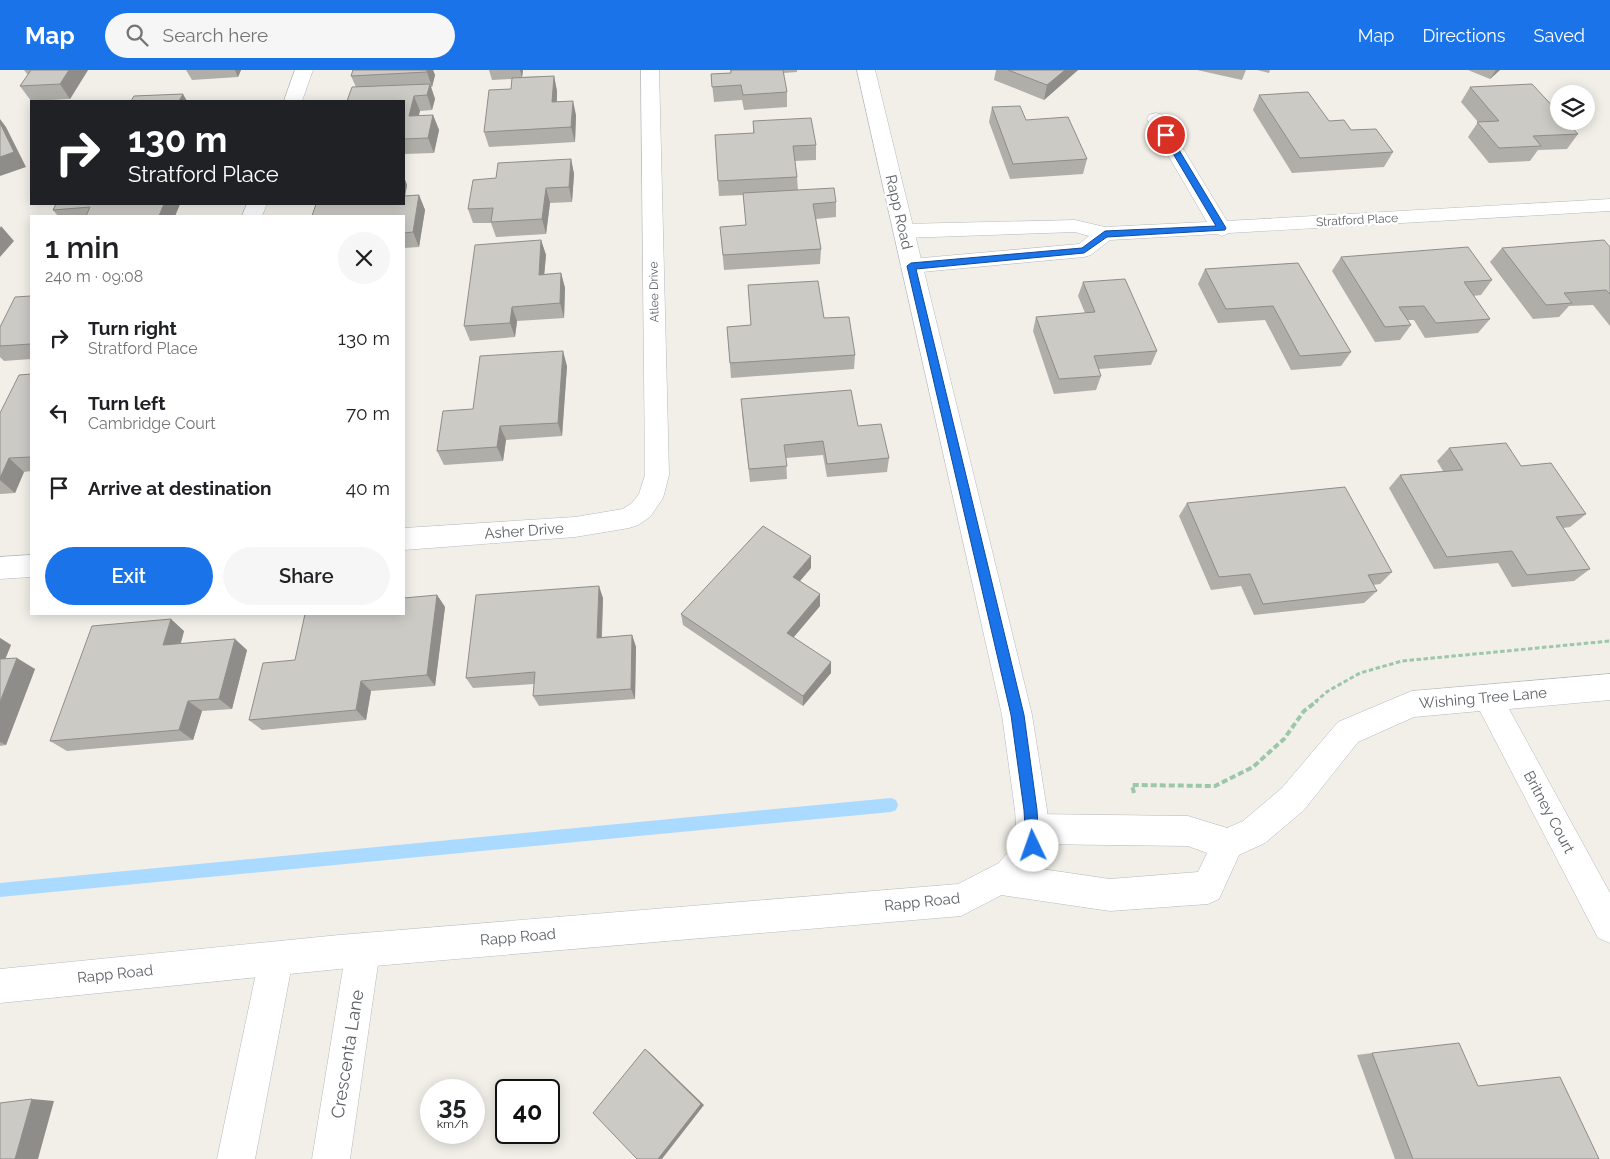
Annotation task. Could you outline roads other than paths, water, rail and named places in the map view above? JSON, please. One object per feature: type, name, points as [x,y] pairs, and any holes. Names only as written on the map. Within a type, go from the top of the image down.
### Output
[{"type":"street","points":[[293,100],[304,70]]},
{"type":"street","name":"Atlee Drive","points":[[641,510],[650,498],[657,475],[650,70]]},
{"type":"street","name":"Rapp Road","points":[[0,986],[363,950],[961,900],[1010,874],[1033,846],[1031,810],[1018,715],[866,70]]},
{"type":"street","points":[[1156,119],[1222,228]]},
{"type":"street","name":"Stratford Place","points":[[904,231],[1075,226],[1105,234],[1610,205]]},
{"type":"street","points":[[911,266],[1084,250],[1105,234]]},
{"type":"street","name":"Asher Drive","points":[[405,539],[576,527],[629,518],[641,510]]},
{"type":"street","points":[[0,568],[30,566]]},
{"type":"street","name":"Wishing Tree Lane","points":[[1228,844],[1254,832],[1293,800],[1348,732],[1412,704],[1610,688]]},
{"type":"street","name":"Britney Court","points":[[1488,698],[1610,926]]},
{"type":"street","points":[[1001,879],[1110,896],[1208,888],[1228,844],[1188,830],[1032,829]]},
{"type":"street","name":"Crescenta Lane","points":[[331,1159],[363,950]]},
{"type":"street","points":[[236,1159],[276,959]]},
{"type":"waterway","points":[[0,890],[891,805]]}]
